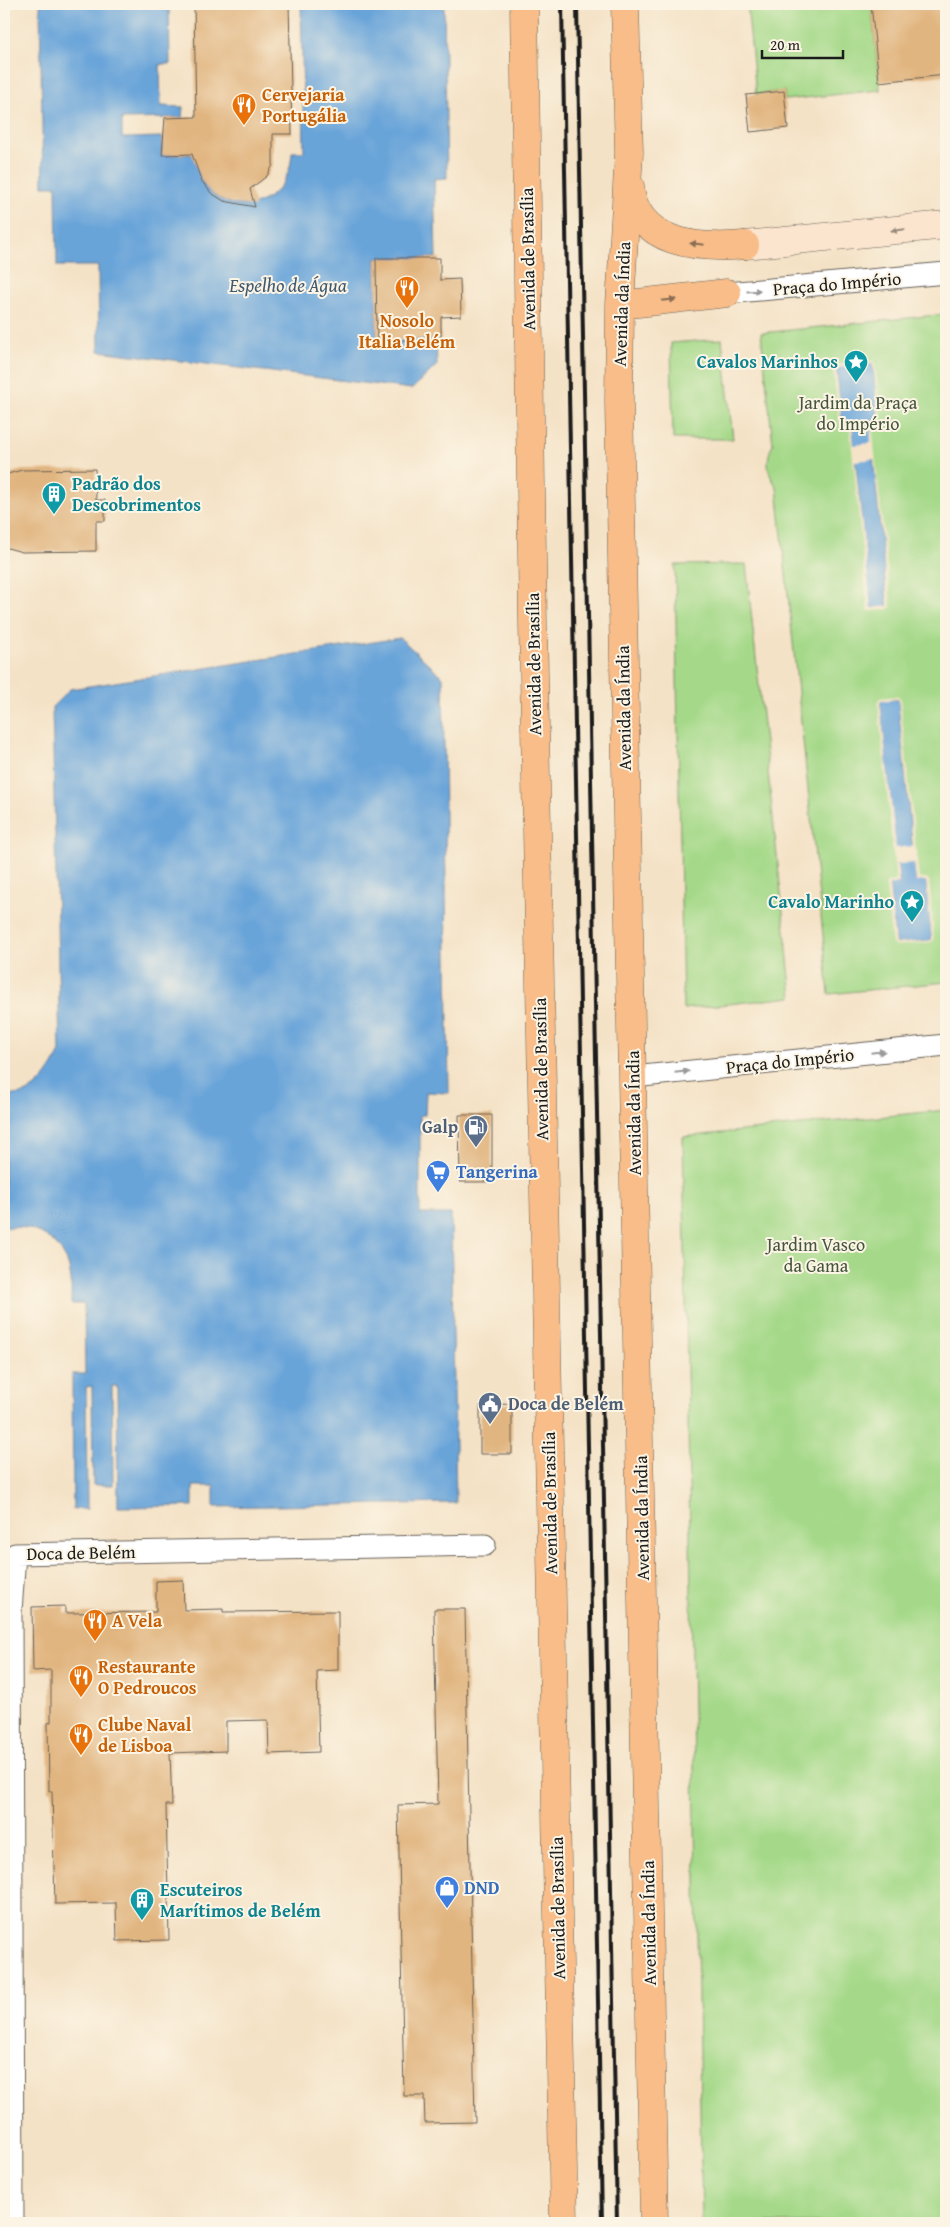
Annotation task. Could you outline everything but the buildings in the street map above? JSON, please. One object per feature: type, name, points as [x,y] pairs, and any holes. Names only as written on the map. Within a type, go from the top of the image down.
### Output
[{"type":"main road","name":"Avenida de Brasília","points":[[524,4],[535,713],[564,2223]]},
{"type":"main road","name":"Avenida da Índia","points":[[625,4],[629,153],[620,305],[619,402],[654,2223]]},
{"type":"main road","points":[[629,153],[631,193],[634,204],[638,214],[655,232],[685,243],[722,247],[745,245]]},
{"type":"main road","points":[[620,305],[727,293]]},
{"type":"street","points":[[745,245],[946,225]]},
{"type":"street","name":"Praça do Império","points":[[727,293],[946,273]]},
{"type":"street","name":"Praça do Império","points":[[633,1077],[946,1045]]},
{"type":"street","name":"Doca de Belém","points":[[13,2223],[11,1612],[15,1554],[485,1545]]},
{"type":"green space","points":[[747,4],[871,4],[880,90],[785,100],[784,91],[756,94]]},
{"type":"green space","name":"Jardim da Praça do Império","points":[[946,314],[946,982],[829,994],[777,487],[771,477],[768,466],[770,450],[773,444],[761,333]]},
{"type":"green space","points":[[722,339],[733,439],[673,439],[671,343]]},
{"type":"green space","points":[[746,564],[792,997],[683,1009],[675,565]]},
{"type":"green space","name":"Jardim Vasco da Gama","points":[[946,1110],[946,2223],[702,2223],[683,1137]]},
{"type":"water","name":"Espelho de Água","points":[[40,4],[169,4],[170,64],[160,64],[161,106],[183,107],[182,118],[122,119],[122,138],[162,137],[162,155],[196,154],[200,175],[207,189],[228,202],[241,205],[254,204],[266,199],[276,191],[290,167],[292,152],[304,152],[301,4],[444,4],[447,178],[434,179],[436,258],[376,258],[377,340],[436,339],[437,365],[412,389],[99,351],[98,266],[57,266],[56,186],[43,186]]},
{"type":"water","points":[[873,363],[879,422],[870,423],[888,607],[870,608],[852,426],[842,426],[836,367]]},
{"type":"water","points":[[400,638],[443,677],[449,1093],[426,1092],[425,1115],[420,1115],[420,1214],[451,1214],[456,1503],[214,1507],[214,1486],[193,1486],[193,1506],[118,1507],[117,1386],[112,1386],[113,1485],[93,1485],[92,1386],[86,1387],[87,1509],[73,1509],[72,1374],[85,1374],[84,1304],[71,1304],[70,1273],[62,1252],[55,1244],[37,1231],[15,1227],[4,1228],[4,1093],[14,1095],[31,1090],[45,1077],[60,1052],[52,707],[70,689]]},
{"type":"water","points":[[898,699],[916,881],[926,880],[932,940],[895,944],[889,884],[899,883],[880,701]]},
{"type":"pier","points":[[873,361],[875,363],[881,422],[879,425],[872,426],[891,607],[889,609],[870,611],[868,609],[850,428],[840,427],[833,367],[835,365]],"holes":[[[873,363],[879,422],[870,423],[871,443],[854,445],[852,425],[842,426],[836,368]],[[874,459],[888,606],[871,608],[855,461]]]},
{"type":"pier","points":[[898,696],[900,699],[919,879],[926,878],[929,880],[934,940],[932,942],[895,946],[892,944],[886,884],[896,881],[878,701],[880,698]],"holes":[[[898,699],[913,846],[896,848],[880,701]],[[914,863],[916,882],[926,881],[932,940],[895,944],[889,885],[899,883],[897,864]]]},
{"type":"railway","points":[[562,4],[602,2223]]},
{"type":"railway","points":[[577,4],[617,2223]]},
{"type":"place","name":"Cervejaria Portugália","points":[[244,126]]},
{"type":"place","name":"Nosolo Italia Belém","points":[[407,309]]},
{"type":"place","name":"Cavalos Marinhos","points":[[856,383]]},
{"type":"place","name":"Padrão dos Descobrimentos","points":[[54,515]]},
{"type":"place","name":"Cavalo Marinho","points":[[912,923]]},
{"type":"place","name":"Galp","points":[[476,1148]]},
{"type":"place","name":"Tangerina","points":[[438,1193]]},
{"type":"place","name":"Doca de Belém","points":[[490,1425]]},
{"type":"place","name":"A Vela","points":[[95,1642]]},
{"type":"place","name":"Restaurante O Pedroucos","points":[[81,1698]]},
{"type":"place","name":"Clube Naval de Lisboa","points":[[81,1756]]},
{"type":"place","name":"DND","points":[[447,1909]]},
{"type":"place","name":"Escuteiros Marítimos de Belém","points":[[142,1921]]}]
